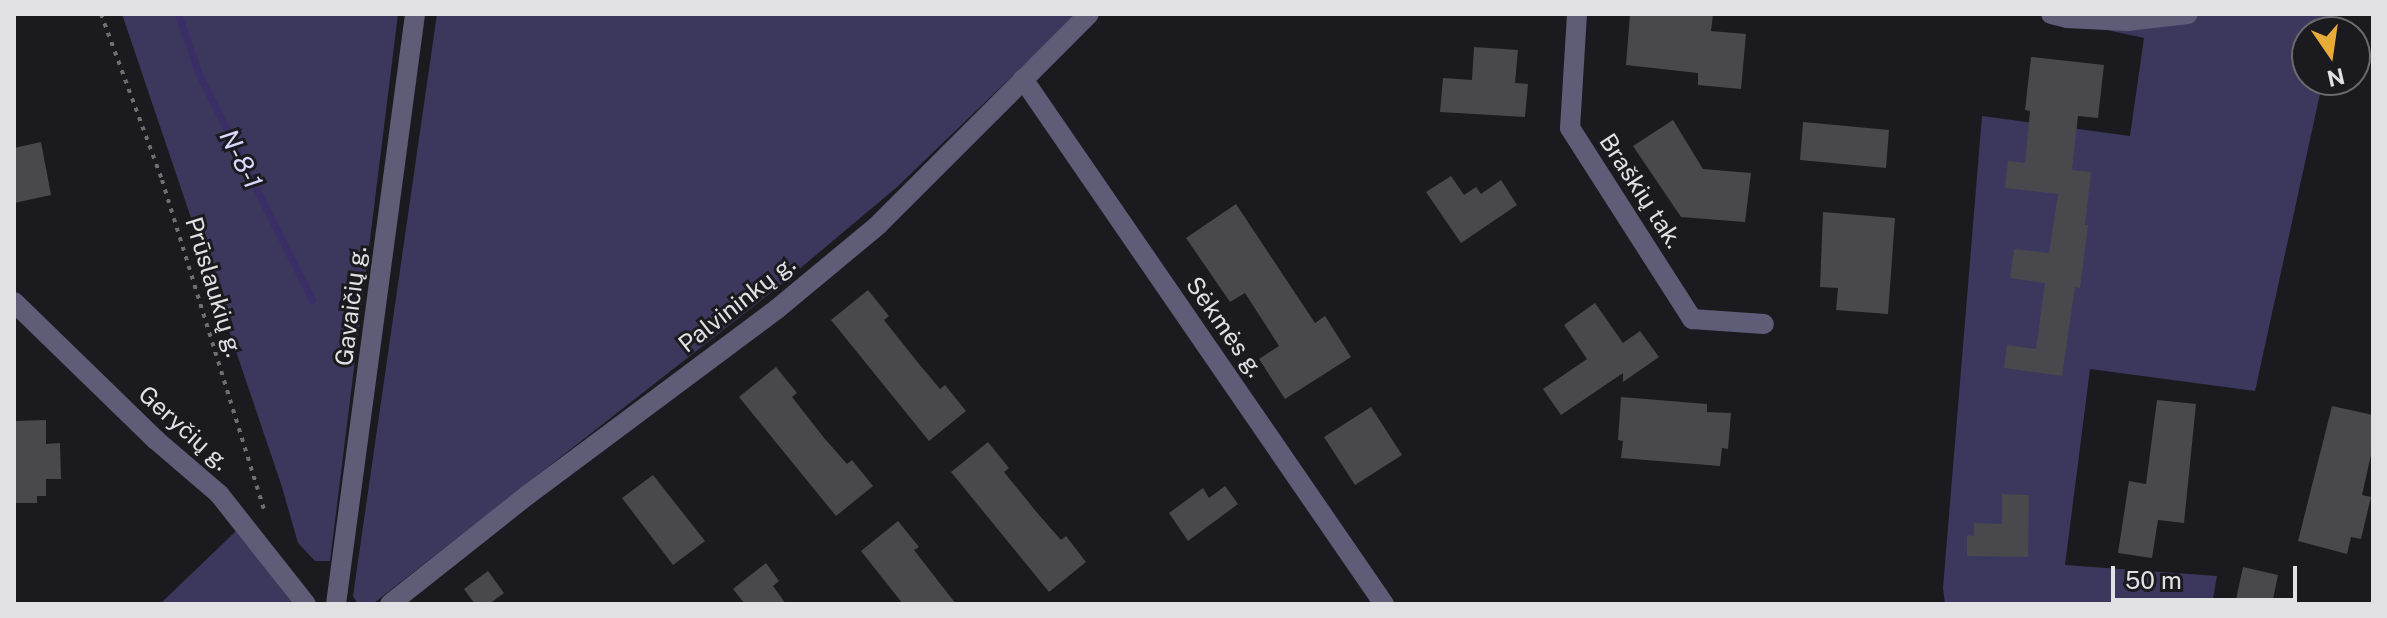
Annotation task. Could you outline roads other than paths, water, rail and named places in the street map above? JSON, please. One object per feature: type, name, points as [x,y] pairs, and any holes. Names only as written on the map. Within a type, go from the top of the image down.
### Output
[{"type":"street","name":"Gavaičių g.","points":[[336,604],[415,14]]},
{"type":"street","name":"Palvininkų g.","points":[[390,604],[878,225],[1089,14]]},
{"type":"street","name":"Braškių tak.","points":[[1577,14],[1570,128],[1692,319],[1764,324]]},
{"type":"street","points":[[2051,14],[2067,18],[2127,21],[2188,14]]},
{"type":"street","name":"Sėkmės g.","points":[[1023,79],[1384,604]]},
{"type":"street","name":"Geryčių g.","points":[[14,302],[156,440],[219,494],[306,604]]},
{"type":"waterway","name":"N-8-1","points":[[178,14],[199,74],[312,300]]}]
